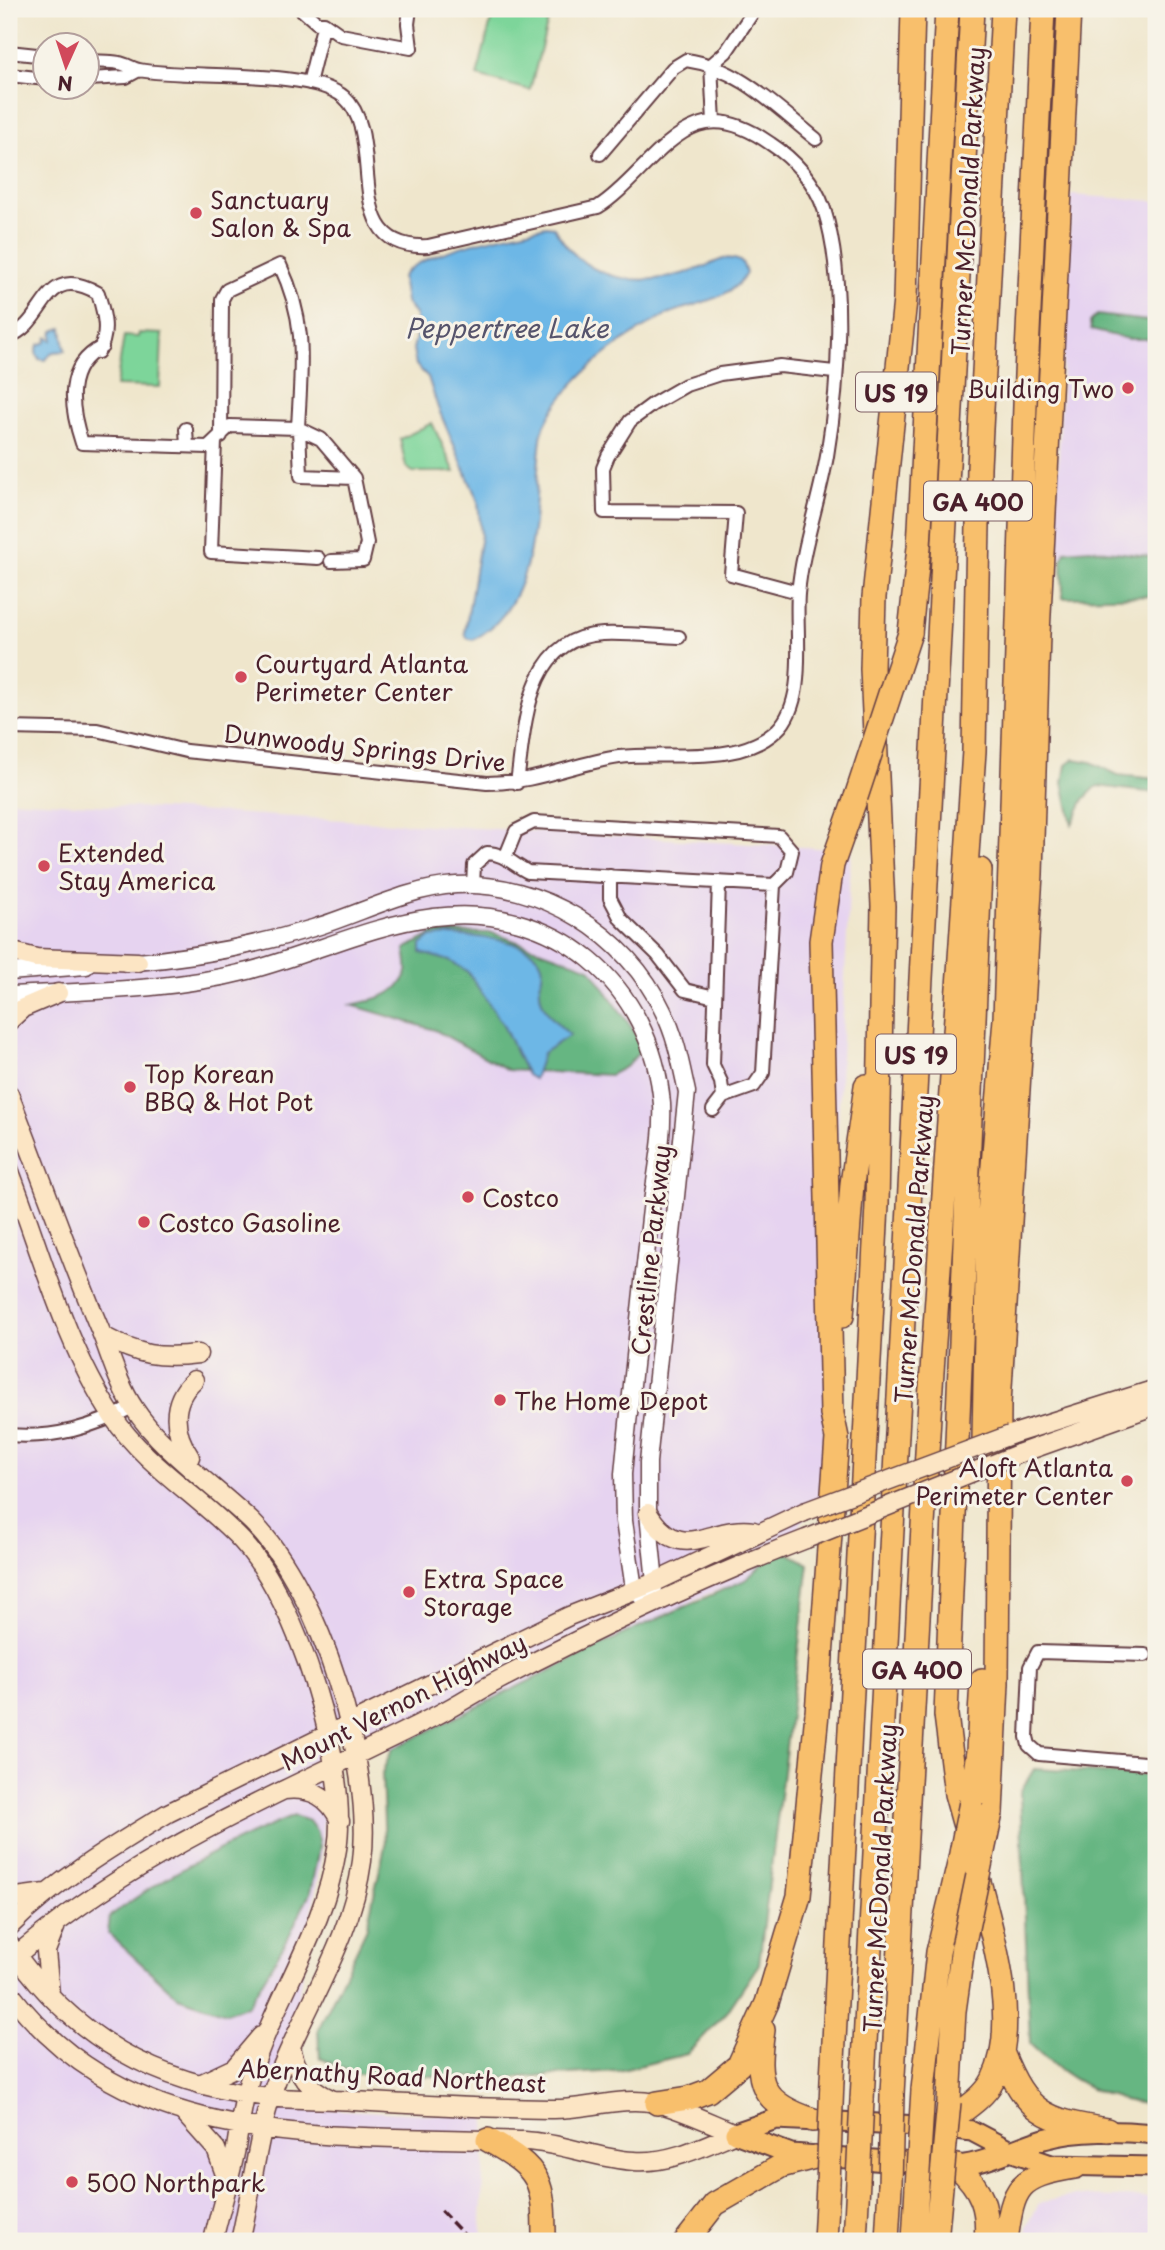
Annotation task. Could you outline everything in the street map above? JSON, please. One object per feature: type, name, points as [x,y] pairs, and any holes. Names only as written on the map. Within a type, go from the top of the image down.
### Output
[{"type":"highway","name":"US 19","points":[[825,2241],[872,1320],[883,894],[873,681],[874,597],[905,300],[913,9]]},
{"type":"highway","points":[[836,1438],[832,1413],[821,941],[827,887],[839,842],[890,700],[910,633],[919,547],[947,9]]},
{"type":"highway","name":"Turner McDonald Parkway","points":[[855,2241],[972,9]]},
{"type":"highway","name":"Turner McDonald Parkway","points":[[887,2241],[892,2094],[929,1416],[974,751],[979,467],[1003,9]]},
{"type":"highway","points":[[914,2241],[923,2090],[938,1952],[959,1864],[981,1808],[983,1365],[988,1227],[1005,1019],[1025,401],[1043,9]]},
{"type":"highway","points":[[936,2241],[949,2102],[954,2011],[998,1683],[999,1405],[1031,874],[1038,634],[1069,9]]},
{"type":"highway","points":[[974,751],[980,858],[946,1715],[956,1794],[998,1957],[1002,2052],[1014,2084],[1034,2108],[1073,2125],[1107,2130]]},
{"type":"highway","points":[[813,2120],[788,2112],[775,2104],[761,2081],[759,2059],[767,2003],[803,1873],[852,1184],[881,986]]},
{"type":"highway","points":[[966,1230],[1005,1019]]},
{"type":"highway","points":[[657,2104],[689,2098],[720,2084],[739,2065],[767,2003]]},
{"type":"highway","points":[[941,2127],[985,2091],[993,2079],[1002,2052]]},
{"type":"highway","points":[[488,2140],[521,2161],[536,2177],[544,2196],[544,2241]]},
{"type":"highway","points":[[685,2241],[715,2204],[781,2166],[815,2157]]},
{"type":"highway","points":[[957,2166],[978,2188],[986,2204],[986,2241]]},
{"type":"highway","points":[[1006,2241],[1010,2209],[1020,2189],[1035,2175],[1075,2167]]},
{"type":"main road","points":[[9,951],[36,958],[138,962]]},
{"type":"main road","points":[[9,1021],[23,1008],[58,993]]},
{"type":"main road","points":[[9,1094],[133,1407],[253,1524],[285,1563],[319,1626],[356,1754],[364,1832],[357,1888],[339,1943],[291,2046],[271,2097],[240,2241]]},
{"type":"main road","points":[[9,1169],[89,1373],[113,1417],[140,1448],[239,1538],[267,1573],[293,1630],[335,1763],[340,1822],[333,1874],[270,2025],[246,2094],[213,2241]]},
{"type":"main road","points":[[103,1336],[130,1350],[162,1359],[198,1354]]},
{"type":"main road","points":[[194,1380],[180,1400],[175,1418],[183,1448],[201,1475]]},
{"type":"main road","name":"Mount Vernon Highway","points":[[9,1927],[49,1892],[116,1844],[169,1813],[569,1616],[655,1582],[804,1512],[1010,1435],[1156,1389]]},
{"type":"main road","name":"Mount Vernon Highway","points":[[11,1954],[145,1861],[650,1605],[743,1562],[1018,1454],[1156,1405]]},
{"type":"main road","points":[[648,1513],[662,1531],[683,1541],[696,1542],[731,1531],[757,1532]]},
{"type":"main road","points":[[281,1790],[305,1790],[320,1796],[332,1805],[340,1822]]},
{"type":"main road","points":[[9,1898],[34,1897],[49,1892]]},
{"type":"main road","points":[[50,1994],[46,1951],[57,1923]]},
{"type":"main road","name":"Abernathy Road Northeast","points":[[11,1954],[92,2035],[119,2053],[152,2068],[200,2084],[246,2094],[560,2109],[635,2101],[657,2104],[774,2150],[815,2157],[957,2166],[978,2164],[1065,2134],[1107,2130],[1156,2134]]},
{"type":"main road","points":[[9,1992],[17,2012],[68,2053],[109,2081],[184,2113],[239,2126],[546,2143],[615,2159],[651,2161],[687,2152],[776,2119],[813,2120],[972,2131],[1010,2151],[1051,2165],[1156,2167]]},
{"type":"main road","points":[[200,2084],[234,2068],[270,2025]]},
{"type":"main road","points":[[291,2046],[295,2064],[305,2081],[319,2093],[334,2100]]},
{"type":"main road","points":[[184,2113],[216,2149],[227,2181]]},
{"type":"street","points":[[301,9],[317,23],[324,23],[341,35],[411,48],[408,24],[410,9]]},
{"type":"street","points":[[711,65],[726,52],[755,9]]},
{"type":"street","points":[[309,83],[324,23]]},
{"type":"street","points":[[9,52],[32,54]]},
{"type":"street","points":[[600,154],[673,68],[686,60],[711,65],[741,79],[816,139]]},
{"type":"street","points":[[102,62],[120,63],[139,70],[309,83],[341,95],[350,103],[355,113],[366,157],[372,209],[377,224],[392,239],[412,247],[428,246],[598,207],[614,197],[678,136],[700,124],[713,122],[711,65]]},
{"type":"street","points":[[102,78],[126,77],[139,70]]},
{"type":"street","points":[[9,75],[32,77]]},
{"type":"street","name":"Dunwoody Springs Drive","points":[[9,728],[97,730],[186,751],[487,783],[517,783],[618,757],[721,754],[776,732],[789,717],[795,699],[798,592],[827,453],[834,372],[837,284],[823,207],[800,168],[782,152],[741,127],[713,122]]},
{"type":"street","points":[[9,336],[23,329],[51,290],[73,284],[86,286],[97,293],[106,333],[102,347],[81,361],[75,379],[76,424],[82,443],[187,446],[215,441],[230,426],[299,428],[321,439],[354,478],[367,543],[363,560],[211,552],[215,441],[222,299],[227,290],[280,265],[295,297],[302,338],[299,428],[301,475],[354,478]]},
{"type":"street","points":[[798,592],[731,574],[736,513],[604,512],[603,468],[617,439],[630,421],[686,385],[719,374],[780,366],[834,372]]},
{"type":"street","points":[[186,429],[187,446]]},
{"type":"street","points":[[517,783],[533,687],[548,659],[580,638],[601,634],[679,637]]},
{"type":"street","points":[[505,858],[516,831],[534,822],[779,835],[792,851],[787,872],[774,884],[763,1073],[754,1087],[723,1097],[713,1110]]},
{"type":"street","points":[[473,885],[474,865],[481,855],[498,853],[528,872],[774,884]]},
{"type":"street","points":[[610,876],[610,898],[621,919],[658,955],[685,990],[715,997]]},
{"type":"street","points":[[719,882],[713,1065],[721,1082],[723,1097]]},
{"type":"street","name":"Crestline Parkway","points":[[9,972],[185,958],[247,947],[434,888],[473,885],[504,889],[552,905],[586,921],[614,943],[663,1010],[677,1049],[687,1100],[648,1462],[648,1513],[655,1582],[650,1605]]},
{"type":"street","points":[[384,903],[391,926]]},
{"type":"street","name":"Crestline Parkway","points":[[9,995],[145,988],[247,972],[391,926],[453,915],[507,918],[554,935],[583,952],[605,971],[645,1033],[662,1104],[623,1474],[624,1521],[634,1589]]},
{"type":"street","points":[[185,958],[188,982]]},
{"type":"street","points":[[642,1293],[668,1292]]},
{"type":"street","points":[[9,1435],[32,1437],[86,1428],[133,1407]]},
{"type":"street","points":[[634,1589],[650,1605]]},
{"type":"street","points":[[1145,1655],[1038,1652],[1030,1667],[1027,1737],[1029,1745],[1039,1754],[1156,1764]]},
{"type":"shaded area","points":[[1071,195],[1156,201],[1156,562],[1054,557]]},
{"type":"shaded area","points":[[9,800],[851,850],[820,1499],[781,1549],[745,1580],[707,1594],[392,1749],[328,1736],[321,1858],[280,2107],[486,2117],[481,2221],[484,2241],[9,2241]]},
{"type":"shaded area","points":[[1072,2196],[1156,2198],[1156,2241],[1026,2241],[1027,2227],[1039,2203]]},
{"type":"green space","points":[[494,9],[551,9],[530,90],[477,76]]},
{"type":"green space","points":[[1097,315],[1156,322],[1156,339],[1128,339],[1091,330],[1090,322]]},
{"type":"green space","points":[[139,333],[162,334],[160,387],[116,386],[124,336],[138,337]]},
{"type":"green space","points":[[432,423],[455,472],[413,472],[406,467],[400,439]]},
{"type":"green space","points":[[1090,549],[1156,557],[1156,596],[1063,598],[1062,561],[1065,551]]},
{"type":"green space","points":[[1074,759],[1091,762],[1118,775],[1156,779],[1156,793],[1097,786],[1084,799],[1072,824],[1063,783],[1066,765]]},
{"type":"green space","points":[[436,932],[493,933],[590,968],[634,1031],[642,1049],[627,1066],[610,1075],[508,1070],[435,1030],[351,1005],[384,996],[399,986],[407,972],[405,949]]},
{"type":"green space","points":[[781,1549],[809,1564],[759,1964],[727,2012],[687,2054],[618,2071],[506,2078],[356,2074],[320,2058],[318,2030],[366,1930],[385,1846],[382,1773],[392,1749],[630,1631],[745,1580]]},
{"type":"green space","points":[[1034,1769],[1156,1776],[1156,2105],[1103,2094],[1057,2068],[1030,2044],[1020,1792]]},
{"type":"green space","points":[[294,1816],[309,1821],[317,1832],[319,1848],[310,1893],[287,1940],[248,2005],[226,2013],[178,1997],[108,1933],[110,1916],[153,1886],[222,1848]]},
{"type":"water","name":"Peppertree Lake","points":[[546,226],[554,227],[582,261],[599,271],[618,277],[658,279],[680,275],[731,258],[742,262],[746,273],[739,283],[720,296],[672,312],[627,339],[592,366],[563,397],[542,432],[534,518],[524,575],[513,601],[496,623],[473,640],[467,638],[465,633],[481,535],[478,501],[438,408],[428,377],[416,365],[413,349],[417,332],[416,316],[406,302],[402,277],[411,268],[446,252]]},
{"type":"water","points":[[62,328],[65,351],[53,352],[45,360],[39,359],[36,353],[38,345],[46,342],[47,337],[52,340],[53,331]]},
{"type":"water","points":[[447,935],[500,940],[527,949],[537,956],[543,968],[540,986],[542,1001],[549,1014],[570,1035],[543,1053],[534,1079],[527,1075],[502,1023],[467,971],[450,961],[421,953],[421,945],[431,937]]},
{"type":"railway","points":[[441,2211],[470,2241]]},
{"type":"place","name":"Sanctuary Salon & Spa","points":[[196,213]]},
{"type":"place","name":"Building Two","points":[[1128,388]]},
{"type":"place","name":"Courtyard Atlanta Perimeter Center","points":[[241,677]]},
{"type":"place","name":"Extended Stay America","points":[[44,866]]},
{"type":"place","name":"Top Korean BBQ & Hot Pot","points":[[130,1087]]},
{"type":"place","name":"Costco","points":[[468,1197]]},
{"type":"place","name":"Costco Gasoline","points":[[144,1222]]},
{"type":"place","name":"The Home Depot","points":[[500,1400]]},
{"type":"place","name":"Aloft Atlanta Perimeter Center","points":[[1127,1481]]},
{"type":"place","name":"Extra Space Storage","points":[[409,1592]]},
{"type":"place","name":"500 Northpark","points":[[72,2182]]}]
